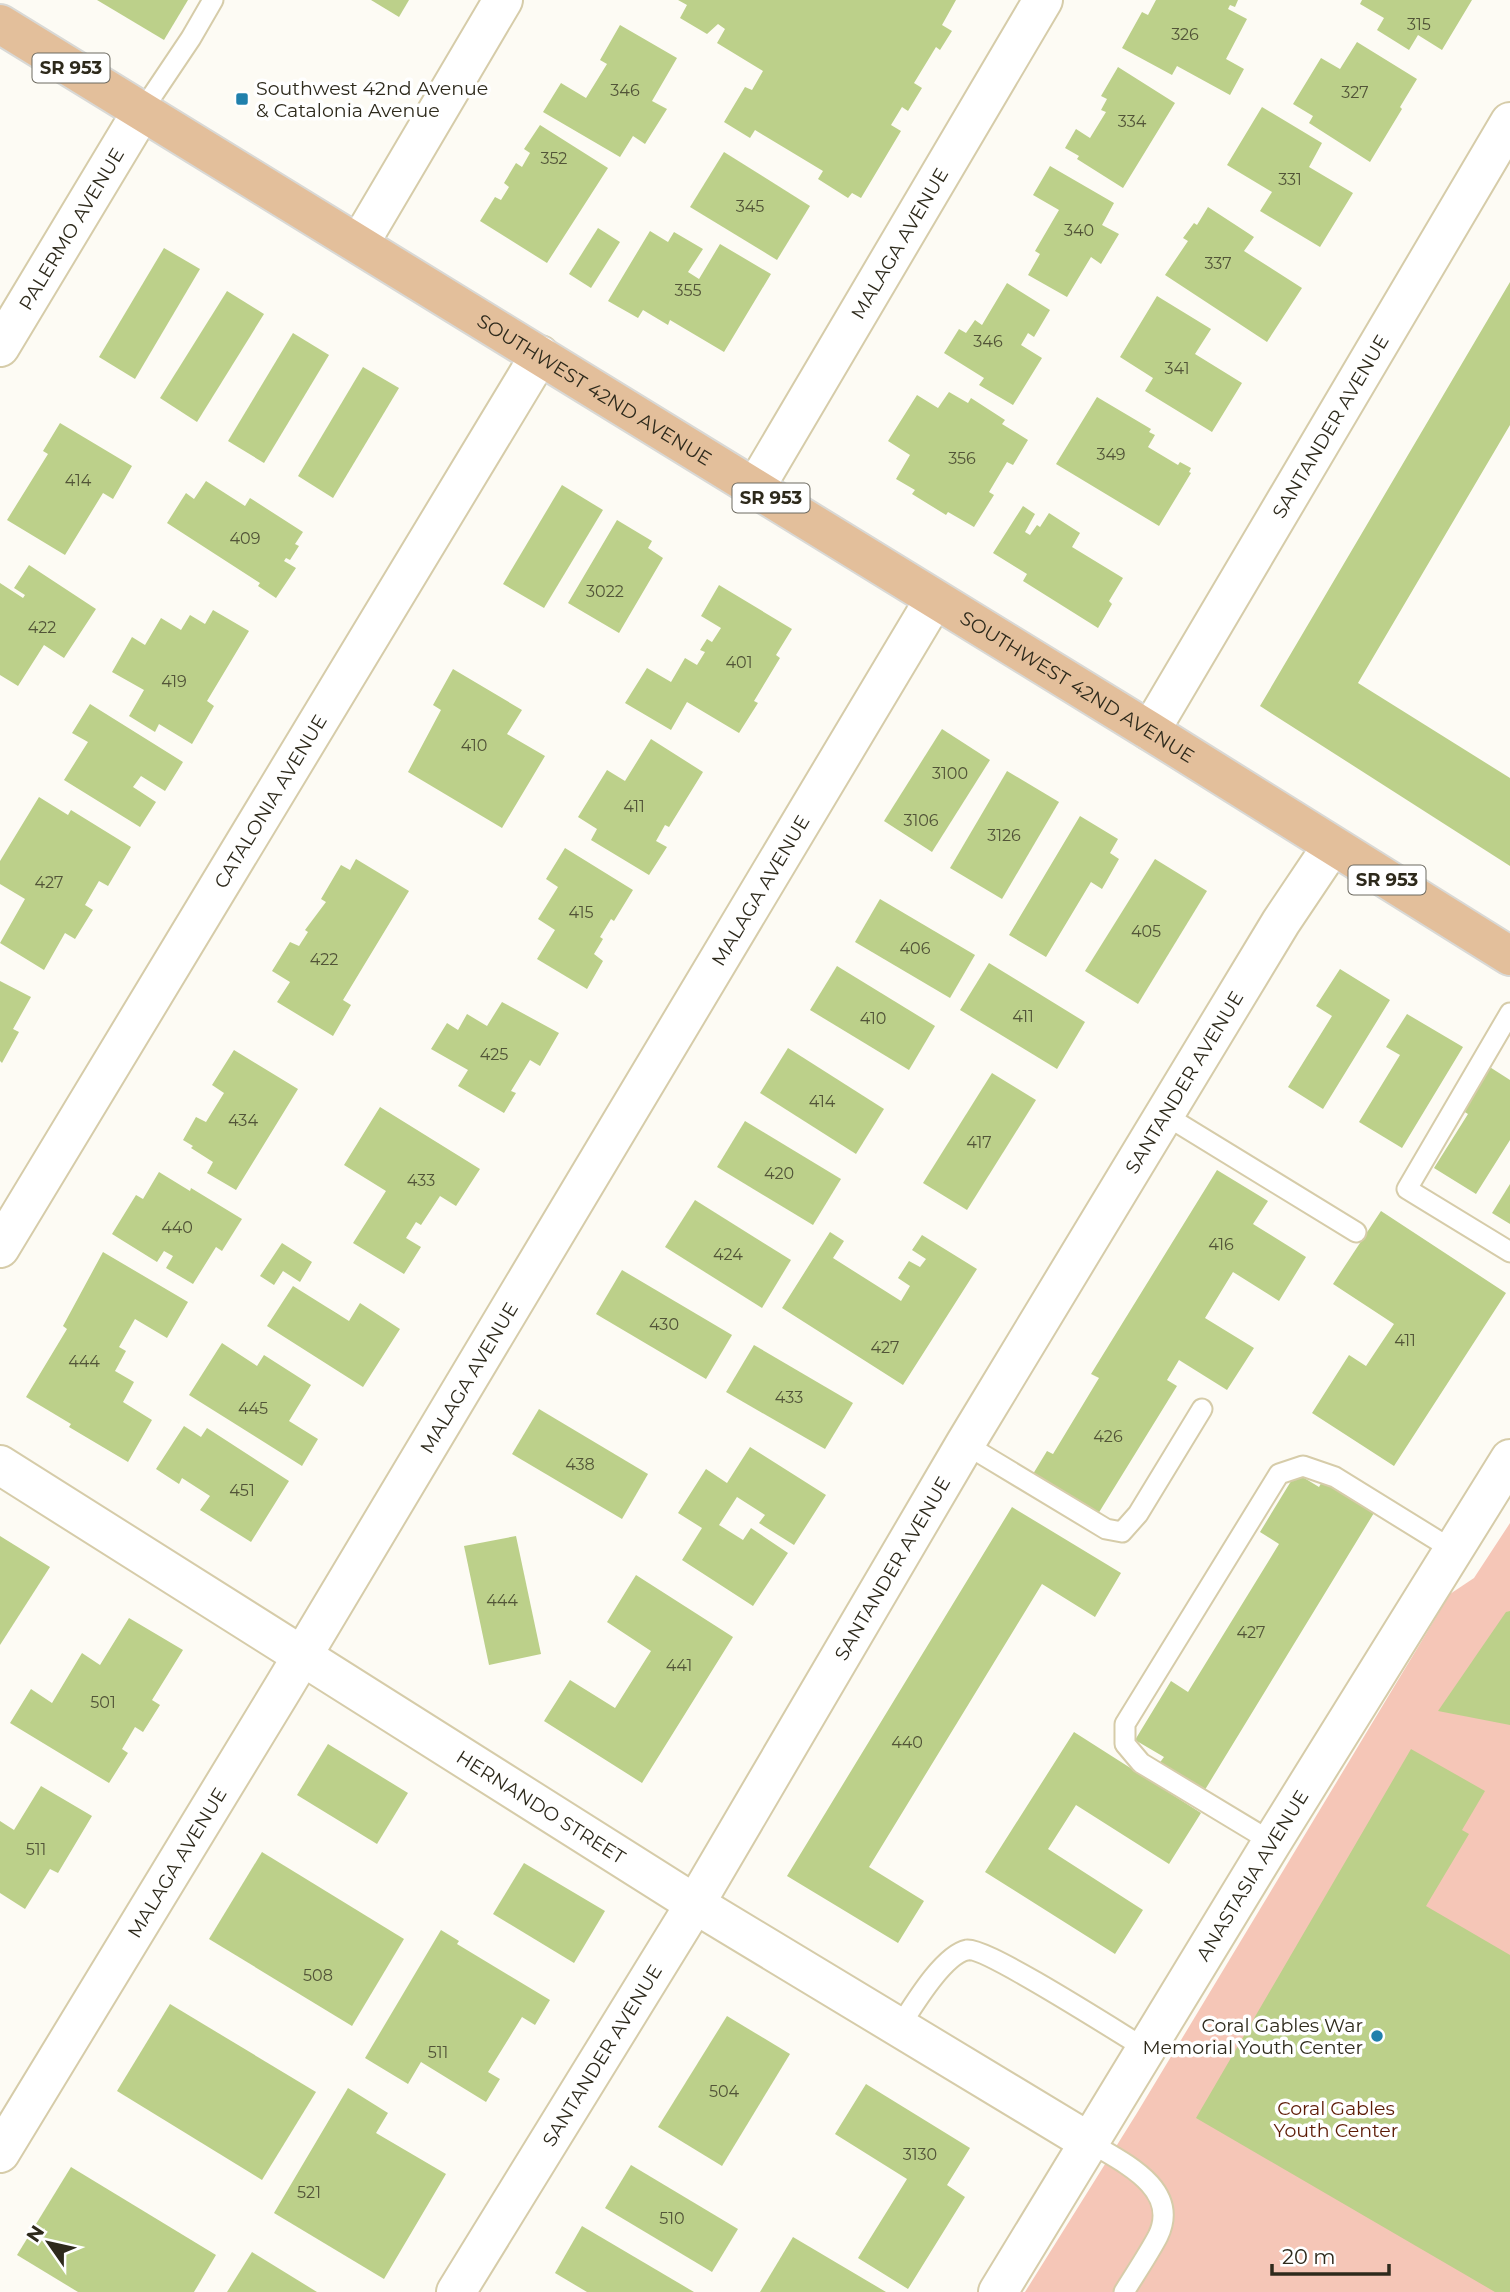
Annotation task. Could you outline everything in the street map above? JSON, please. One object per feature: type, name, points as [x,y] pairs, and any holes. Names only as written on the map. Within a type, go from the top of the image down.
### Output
[{"type":"main road","name":"SOUTHWEST 42ND AVENUE","points":[[0,24],[1150,731],[1510,956]]},
{"type":"street","points":[[359,244],[503,0]]},
{"type":"street","name":"MALAGA AVENUE","points":[[755,488],[1043,0]]},
{"type":"street","name":"PALERMO AVENUE","points":[[0,347],[142,111]]},
{"type":"street","name":"SANTANDER AVENUE","points":[[1150,731],[1510,122]]},
{"type":"street","name":"CATALONIA AVENUE","points":[[0,1248],[540,355]]},
{"type":"street","name":"MALAGA AVENUE","points":[[0,2153],[302,1656],[934,600]]},
{"type":"street","name":"SANTANDER AVENUE","points":[[456,2292],[695,1904],[965,1444],[1281,922],[1332,846]]},
{"type":"street","name":"ANASTASIA AVENUE","points":[[998,2292],[1272,1842],[1510,1459]]},
{"type":"street","name":"HERNANDO STREET","points":[[0,1465],[695,1904],[1089,2142]]},
{"type":"lane","points":[[142,111],[213,0]]},
{"type":"lane","points":[[1510,1013],[1408,1189],[1510,1252]]},
{"type":"lane","points":[[1165,1115],[1356,1232]]},
{"type":"lane","points":[[965,1444],[1106,1529],[1122,1532],[1138,1514],[1202,1409]]},
{"type":"lane","points":[[1272,1842],[1141,1763],[1125,1744],[1125,1724],[1279,1474],[1303,1466],[1335,1477],[1453,1550]]},
{"type":"lane","points":[[900,2026],[941,1970],[953,1958],[968,1950],[981,1952],[1030,1978],[1146,2049]]},
{"type":"lane","points":[[1089,2142],[1147,2179],[1157,2191],[1162,2204],[1163,2218],[1159,2234],[1124,2292]]},
{"type":"green space","name":"Coral Gables Youth Center","points":[[1510,1523],[1510,2292],[1025,2292],[1137,2113],[1450,1594],[1474,1578]]},
{"type":"building","points":[[97,0],[188,0],[164,40]]},
{"type":"building","points":[[371,0],[409,0],[399,17]]},
{"type":"building","points":[[678,0],[956,0],[942,25],[952,31],[940,50],[936,47],[914,83],[922,88],[908,111],[902,107],[891,125],[901,131],[861,198],[852,193],[848,198],[818,179],[823,171],[755,130],[750,138],[724,122],[745,87],[752,90],[763,71],[717,43],[725,29],[718,24],[707,34],[680,18],[687,5]]},
{"type":"building","points":[[1156,0],[1238,0],[1235,7],[1230,5],[1228,9],[1247,19],[1226,59],[1244,69],[1230,95],[1177,66],[1172,75],[1122,48],[1142,12],[1148,15]]},
{"type":"building","points":[[1362,0],[1472,0],[1442,50],[1418,35],[1409,50],[1377,30],[1384,18],[1360,4]]},
{"type":"building","points":[[620,25],[677,58],[652,101],[667,109],[645,144],[633,136],[620,157],[543,112],[561,83],[586,98],[607,64],[600,60]]},
{"type":"building","points":[[1357,42],[1417,79],[1370,162],[1309,123],[1313,116],[1293,104],[1321,58],[1340,69]]},
{"type":"building","points":[[1118,67],[1175,103],[1123,188],[1077,159],[1079,156],[1065,148],[1076,129],[1090,138],[1106,112],[1101,110],[1107,99],[1101,96]]},
{"type":"building","points":[[1262,107],[1322,143],[1309,167],[1353,193],[1320,247],[1260,211],[1272,192],[1227,165]]},
{"type":"building","points":[[540,125],[608,168],[547,263],[480,221],[495,197],[501,200],[509,187],[504,183],[516,163],[522,167],[530,153],[524,149]]},
{"type":"building","points":[[724,152],[810,206],[777,260],[690,207]]},
{"type":"building","points":[[1050,166],[1114,203],[1102,225],[1119,234],[1101,264],[1091,257],[1067,297],[1028,275],[1040,254],[1035,251],[1059,210],[1033,195]]},
{"type":"building","points":[[1208,207],[1254,237],[1244,251],[1302,288],[1267,342],[1165,275],[1188,241],[1183,238],[1194,223],[1197,225]]},
{"type":"building","points":[[598,228],[620,242],[591,288],[569,274]]},
{"type":"building","points":[[650,231],[668,242],[674,232],[703,249],[688,272],[699,279],[720,244],[771,274],[724,352],[670,320],[668,325],[643,310],[638,318],[608,301]]},
{"type":"building","points":[[164,248],[200,269],[135,379],[99,357]]},
{"type":"building","points":[[1510,282],[1510,425],[1358,683],[1510,778],[1510,866],[1260,706]]},
{"type":"building","points":[[1007,283],[1050,310],[1034,337],[1028,333],[1021,345],[1042,358],[1013,405],[979,385],[984,378],[944,353],[959,329],[966,333],[975,320],[982,325]]},
{"type":"building","points":[[227,291],[264,314],[197,422],[160,398]]},
{"type":"building","points":[[1157,296],[1211,329],[1195,354],[1242,383],[1212,432],[1145,391],[1153,378],[1120,357]]},
{"type":"building","points":[[293,333],[329,355],[264,463],[228,441]]},
{"type":"building","points":[[363,367],[399,388],[333,498],[298,476]]},
{"type":"building","points":[[949,392],[968,403],[971,398],[1005,420],[1002,424],[1028,440],[1013,465],[1007,462],[989,492],[994,495],[974,527],[948,512],[946,515],[912,494],[915,490],[896,479],[910,455],[888,441],[917,395],[938,408]]},
{"type":"building","points":[[1097,397],[1151,429],[1149,432],[1155,435],[1148,447],[1178,465],[1180,462],[1191,468],[1191,473],[1159,526],[1056,464]]},
{"type":"building","points":[[60,423],[132,466],[113,499],[103,493],[65,555],[7,520],[48,454],[43,451]]},
{"type":"building","points":[[206,481],[245,506],[250,498],[303,532],[295,544],[299,546],[290,560],[286,558],[284,561],[296,568],[276,598],[258,586],[260,583],[167,523],[186,493],[194,499]]},
{"type":"building","points":[[562,485],[603,510],[544,608],[503,584]]},
{"type":"building","points":[[1023,506],[1035,514],[1025,532],[1030,535],[1037,525],[1040,527],[1049,513],[1080,533],[1072,547],[1123,578],[1109,601],[1112,604],[1098,628],[1023,581],[1027,574],[993,553]]},
{"type":"building","points":[[617,520],[652,541],[648,548],[663,558],[619,633],[568,603]]},
{"type":"building","points":[[29,565],[96,609],[64,658],[44,645],[18,686],[0,675],[0,583],[23,598],[25,595],[14,588]]},
{"type":"building","points":[[719,585],[792,629],[776,655],[780,658],[754,701],[758,703],[739,733],[687,702],[671,730],[625,703],[647,668],[671,682],[685,658],[697,665],[705,652],[700,650],[707,639],[712,642],[721,628],[701,616]]},
{"type":"building","points":[[213,610],[249,631],[207,701],[214,706],[192,744],[159,724],[155,732],[129,716],[144,690],[112,672],[132,637],[145,645],[161,618],[181,630],[190,615],[205,624]]},
{"type":"building","points":[[453,669],[522,710],[507,734],[545,756],[502,828],[408,772],[441,710],[433,705]]},
{"type":"building","points":[[90,704],[183,762],[165,791],[141,776],[133,787],[156,802],[140,827],[64,780],[88,742],[72,733]]},
{"type":"building","points":[[942,729],[990,760],[932,852],[884,821]]},
{"type":"building","points":[[651,739],[703,772],[669,827],[665,825],[656,841],[667,847],[649,875],[591,840],[597,829],[578,817],[607,770],[625,781]]},
{"type":"building","points":[[1007,771],[1059,802],[1002,899],[950,868]]},
{"type":"building","points":[[39,797],[68,815],[71,810],[131,847],[108,886],[99,881],[85,905],[93,910],[75,939],[65,933],[44,970],[0,943],[25,899],[0,884],[0,861]]},
{"type":"building","points":[[1080,816],[1118,839],[1110,853],[1119,859],[1102,889],[1091,882],[1046,957],[1009,935]]},
{"type":"building","points":[[565,848],[633,890],[614,921],[611,919],[600,937],[603,939],[594,954],[603,961],[587,989],[537,959],[555,930],[538,919],[558,887],[546,879]]},
{"type":"building","points":[[356,859],[409,891],[343,1000],[351,1005],[333,1036],[277,1002],[290,982],[272,971],[290,942],[299,946],[308,932],[305,930],[326,902],[321,899],[341,865],[350,870]]},
{"type":"building","points":[[1155,859],[1207,891],[1138,1004],[1085,971]]},
{"type":"building","points":[[880,899],[975,955],[950,998],[855,942]]},
{"type":"building","points":[[989,963],[1085,1022],[1057,1069],[960,1010]]},
{"type":"building","points":[[837,966],[935,1026],[909,1070],[810,1010]]},
{"type":"building","points":[[1340,969],[1390,1000],[1323,1109],[1288,1087],[1332,1016],[1316,1006]]},
{"type":"building","points":[[0,981],[31,997],[13,1029],[19,1032],[2,1063],[0,1061]]},
{"type":"building","points":[[502,1002],[559,1033],[540,1066],[530,1060],[511,1091],[516,1093],[504,1113],[458,1086],[468,1070],[431,1049],[447,1023],[458,1030],[467,1014],[487,1026]]},
{"type":"building","points":[[1407,1014],[1463,1047],[1402,1148],[1359,1122],[1400,1055],[1386,1047]]},
{"type":"building","points":[[788,1048],[884,1109],[856,1154],[760,1093]]},
{"type":"building","points":[[234,1050],[298,1089],[236,1190],[207,1173],[213,1162],[183,1140],[196,1117],[206,1122],[224,1093],[212,1085]]},
{"type":"building","points":[[1485,1064],[1510,1080],[1510,1140],[1476,1194],[1434,1168],[1468,1114],[1458,1108]]},
{"type":"building","points":[[992,1073],[1036,1100],[967,1210],[923,1183]]},
{"type":"building","points":[[380,1107],[480,1169],[456,1206],[440,1196],[421,1225],[416,1222],[406,1238],[421,1247],[404,1274],[353,1243],[386,1191],[344,1165]]},
{"type":"building","points":[[745,1121],[841,1179],[813,1225],[717,1167]]},
{"type":"building","points":[[1217,1170],[1268,1201],[1253,1224],[1306,1257],[1279,1301],[1233,1272],[1205,1318],[1254,1348],[1227,1390],[1179,1360],[1167,1380],[1177,1386],[1098,1514],[1033,1474],[1047,1451],[1053,1454],[1099,1378],[1091,1374]]},
{"type":"building","points":[[159,1172],[242,1219],[222,1251],[216,1247],[193,1284],[166,1268],[173,1256],[164,1251],[157,1262],[112,1234],[136,1195],[143,1199]]},
{"type":"building","points":[[1510,1184],[1510,1224],[1492,1213]]},
{"type":"building","points":[[695,1200],[791,1260],[762,1308],[665,1247]]},
{"type":"building","points":[[1381,1211],[1506,1293],[1394,1466],[1312,1413],[1349,1355],[1366,1366],[1394,1324],[1333,1284]]},
{"type":"building","points":[[830,1232],[844,1241],[833,1258],[901,1301],[910,1286],[898,1278],[909,1261],[920,1267],[926,1259],[912,1250],[922,1235],[977,1269],[903,1385],[782,1308]]},
{"type":"building","points":[[282,1243],[312,1262],[300,1282],[283,1271],[274,1285],[260,1276]]},
{"type":"building","points":[[103,1252],[188,1302],[167,1338],[135,1319],[119,1347],[126,1351],[115,1371],[134,1382],[123,1402],[152,1420],[128,1462],[69,1427],[71,1424],[26,1397],[67,1329],[63,1326]]},
{"type":"building","points":[[622,1270],[732,1335],[706,1379],[596,1314]]},
{"type":"building","points":[[293,1286],[349,1321],[360,1303],[400,1329],[363,1387],[267,1326]]},
{"type":"building","points":[[222,1343],[257,1366],[264,1355],[311,1385],[289,1421],[318,1439],[302,1466],[189,1395]]},
{"type":"building","points":[[754,1345],[853,1403],[825,1449],[726,1392]]},
{"type":"building","points":[[539,1409],[648,1474],[622,1519],[512,1454]]},
{"type":"building","points":[[184,1426],[201,1437],[207,1428],[289,1481],[251,1542],[200,1510],[210,1496],[182,1478],[179,1484],[156,1469]]},
{"type":"building","points":[[750,1447],[826,1495],[794,1545],[759,1523],[765,1515],[737,1497],[719,1525],[743,1540],[751,1528],[788,1553],[753,1606],[682,1560],[702,1528],[678,1513],[706,1469],[727,1483]]},
{"type":"building","points":[[1296,1473],[1319,1487],[1325,1476],[1377,1508],[1203,1793],[1158,1765],[1164,1757],[1135,1740],[1171,1681],[1188,1692],[1279,1544],[1260,1532]]},
{"type":"building","points":[[1012,1507],[1121,1573],[1095,1617],[1042,1584],[869,1867],[924,1901],[898,1943],[787,1876]]},
{"type":"building","points":[[0,1536],[50,1567],[0,1645]]},
{"type":"building","points":[[516,1536],[541,1654],[489,1665],[464,1546]]},
{"type":"building","points":[[636,1575],[733,1637],[642,1783],[544,1721],[570,1680],[615,1708],[651,1651],[607,1622]]},
{"type":"building","points":[[1510,1611],[1510,1725],[1438,1711],[1506,1612]]},
{"type":"building","points":[[129,1618],[183,1650],[152,1700],[160,1705],[143,1732],[135,1727],[122,1749],[128,1753],[109,1783],[10,1723],[31,1689],[52,1703],[82,1653],[100,1665]]},
{"type":"building","points":[[1074,1732],[1201,1813],[1169,1864],[1076,1805],[1048,1849],[1143,1910],[1115,1954],[985,1872]]},
{"type":"building","points":[[328,1744],[408,1793],[377,1844],[297,1795]]},
{"type":"building","name":"Coral Gables War Memorial Youth Center","points":[[1411,1749],[1485,1791],[1462,1830],[1469,1834],[1426,1906],[1510,1955],[1510,2292],[1495,2292],[1196,2118]]},
{"type":"building","points":[[41,1786],[92,1816],[58,1873],[50,1869],[25,1909],[0,1893],[0,1821],[14,1830]]},
{"type":"building","points":[[262,1852],[404,1939],[352,2026],[209,1939]]},
{"type":"building","points":[[524,1863],[605,1911],[574,1963],[493,1914]]},
{"type":"building","points":[[441,1930],[459,1941],[457,1944],[550,2000],[535,2025],[522,2017],[488,2072],[500,2079],[486,2102],[421,2062],[408,2084],[365,2058]]},
{"type":"building","points":[[170,2004],[316,2092],[262,2180],[117,2091]]},
{"type":"building","points":[[727,2016],[790,2054],[722,2166],[658,2127]]},
{"type":"building","points":[[866,2084],[970,2148],[947,2185],[965,2197],[908,2289],[858,2258],[907,2179],[835,2134]]},
{"type":"building","points":[[348,2088],[388,2113],[376,2133],[446,2174],[384,2279],[274,2213]]},
{"type":"building","points":[[631,2165],[738,2229],[712,2272],[605,2208]]},
{"type":"building","points":[[71,2167],[216,2255],[194,2292],[78,2292],[17,2255]]},
{"type":"building","points":[[582,2226],[694,2292],[587,2292],[555,2273]]},
{"type":"building","points":[[793,2237],[886,2292],[760,2292]]},
{"type":"building","points":[[252,2252],[317,2292],[227,2292]]},
{"type":"place","name":"Southwest 42nd Avenue & Catalonia Avenue","points":[[242,99]]},
{"type":"place","name":"Coral Gables War Memorial Youth Center","points":[[1377,2036]]}]
